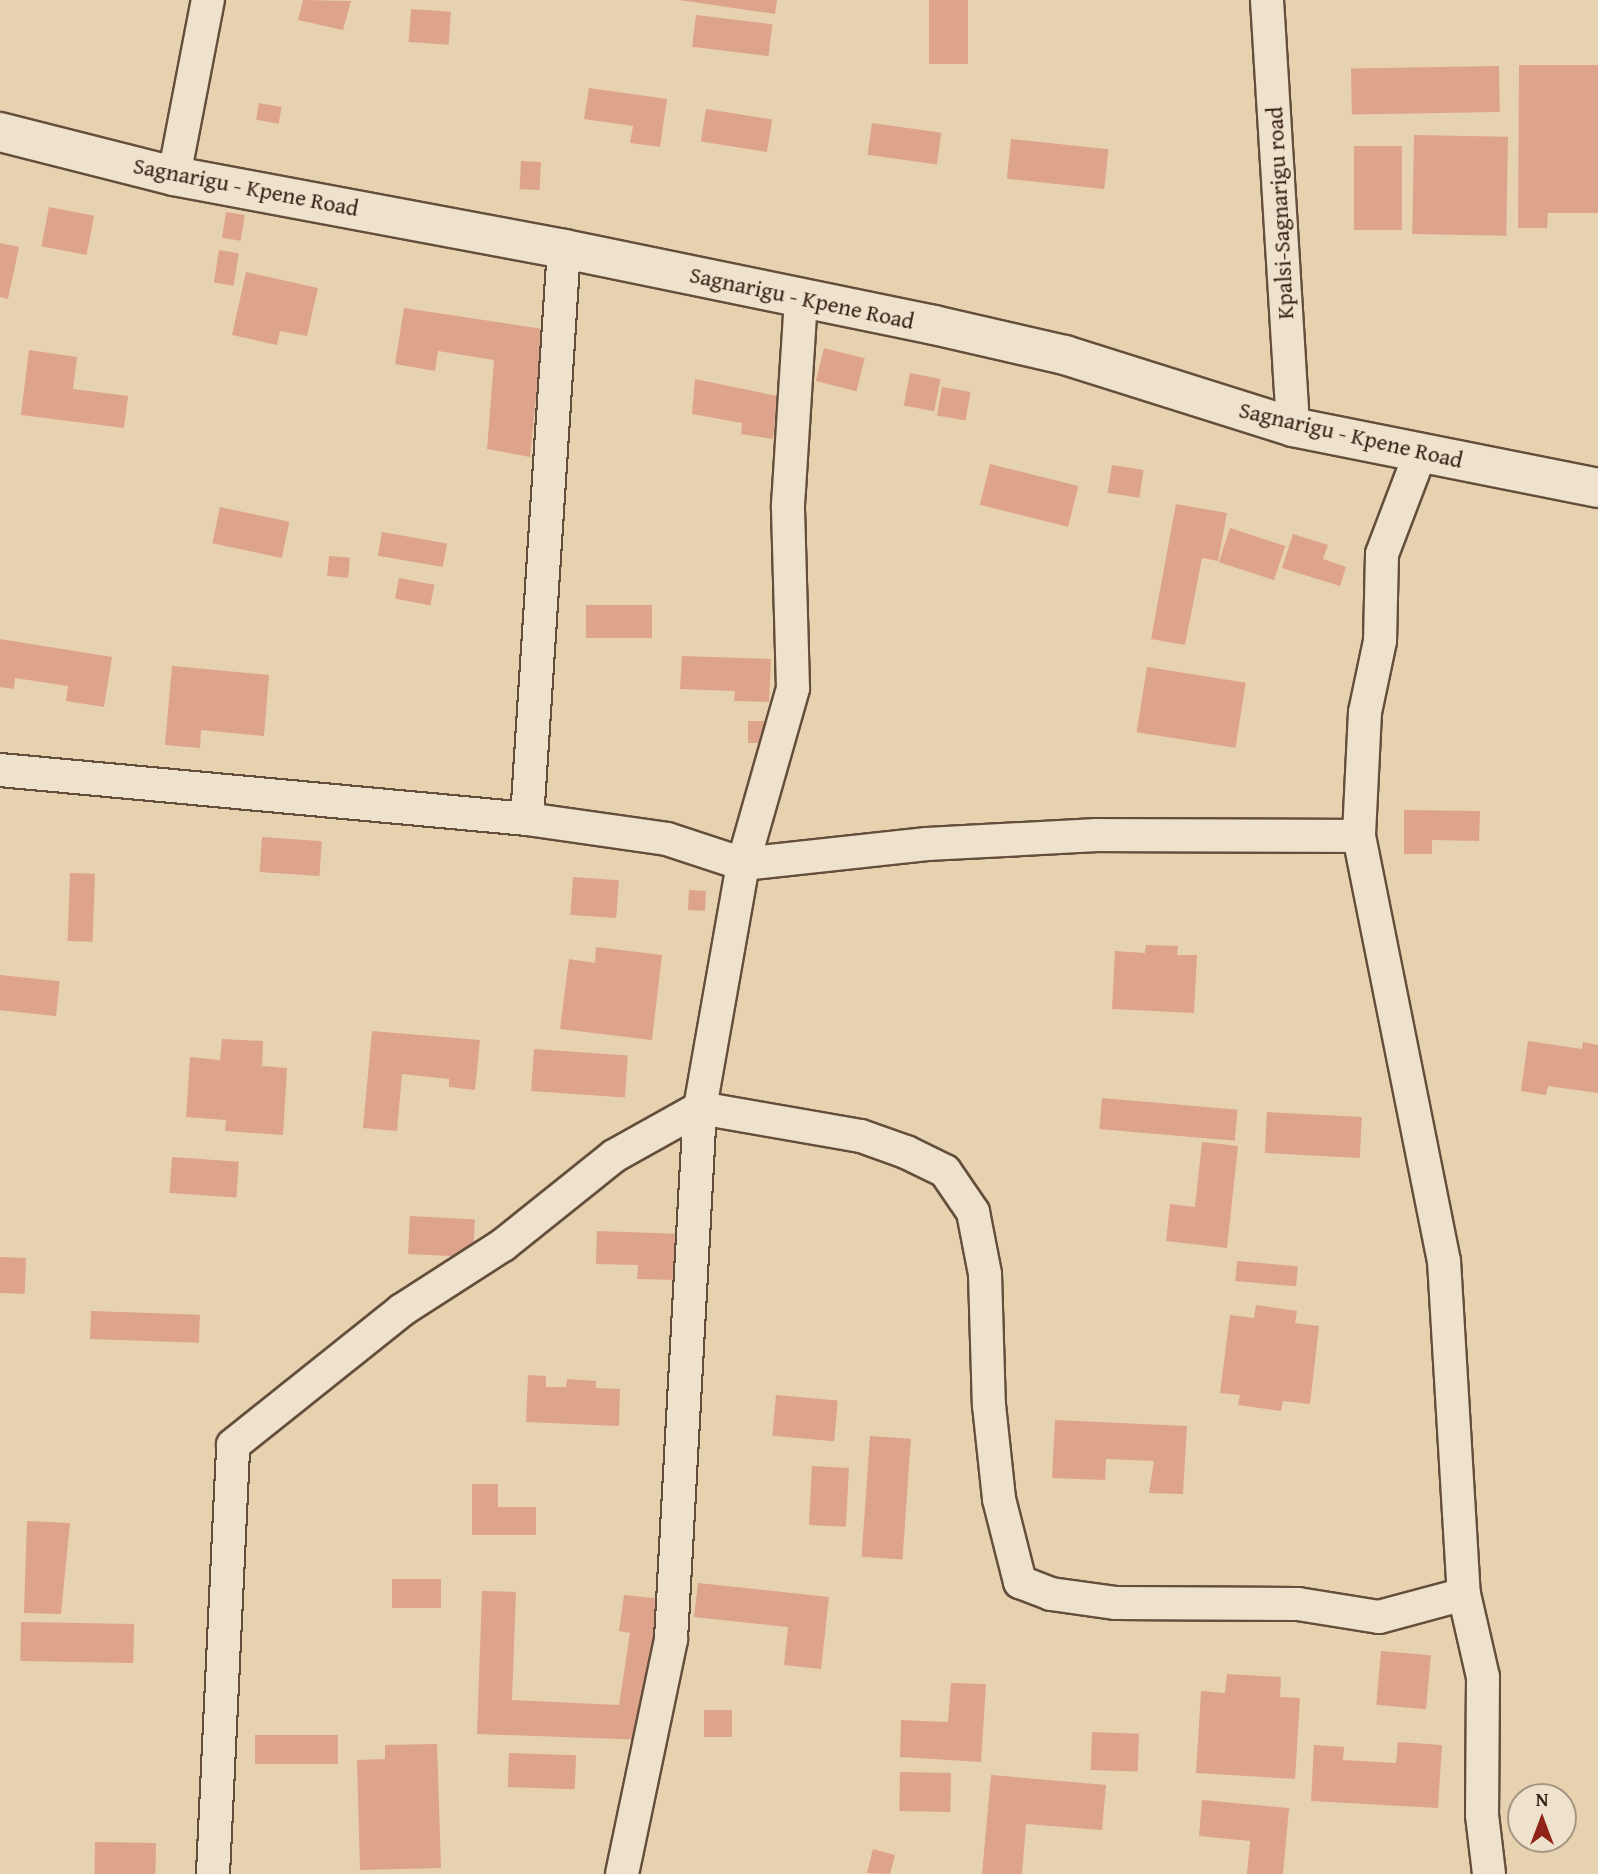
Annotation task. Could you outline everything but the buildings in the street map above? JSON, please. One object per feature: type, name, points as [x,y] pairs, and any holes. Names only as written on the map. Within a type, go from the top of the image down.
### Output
[{"type":"street","points":[[174,176],[208,0]]},
{"type":"street","name":"Kpalsi-Sagnarigu road","points":[[1267,0],[1293,426]]},
{"type":"street","name":"Sagnarigu - Kpene Road","points":[[0,132],[174,176],[564,248],[1065,355],[1293,426],[1420,454],[1598,488]]},
{"type":"street","points":[[527,819],[564,248]]},
{"type":"street","points":[[622,1874],[671,1639],[701,1108],[743,864],[793,688],[788,505],[801,297]]},
{"type":"street","points":[[1420,454],[1381,554],[1380,641],[1365,712],[1359,836],[1444,1261],[1464,1594],[1483,1677],[1482,1815],[1489,1874]]},
{"type":"street","points":[[0,770],[527,819],[667,839],[743,864],[927,844],[1097,835],[1359,836]]},
{"type":"street","points":[[213,1874],[233,1445],[402,1310],[503,1245],[614,1156],[701,1108],[861,1136],[906,1152],[945,1171],[973,1212],[985,1274],[989,1405],[999,1499],[1020,1582],[1051,1594],[1116,1603],[1298,1604],[1379,1617],[1464,1594]]}]
